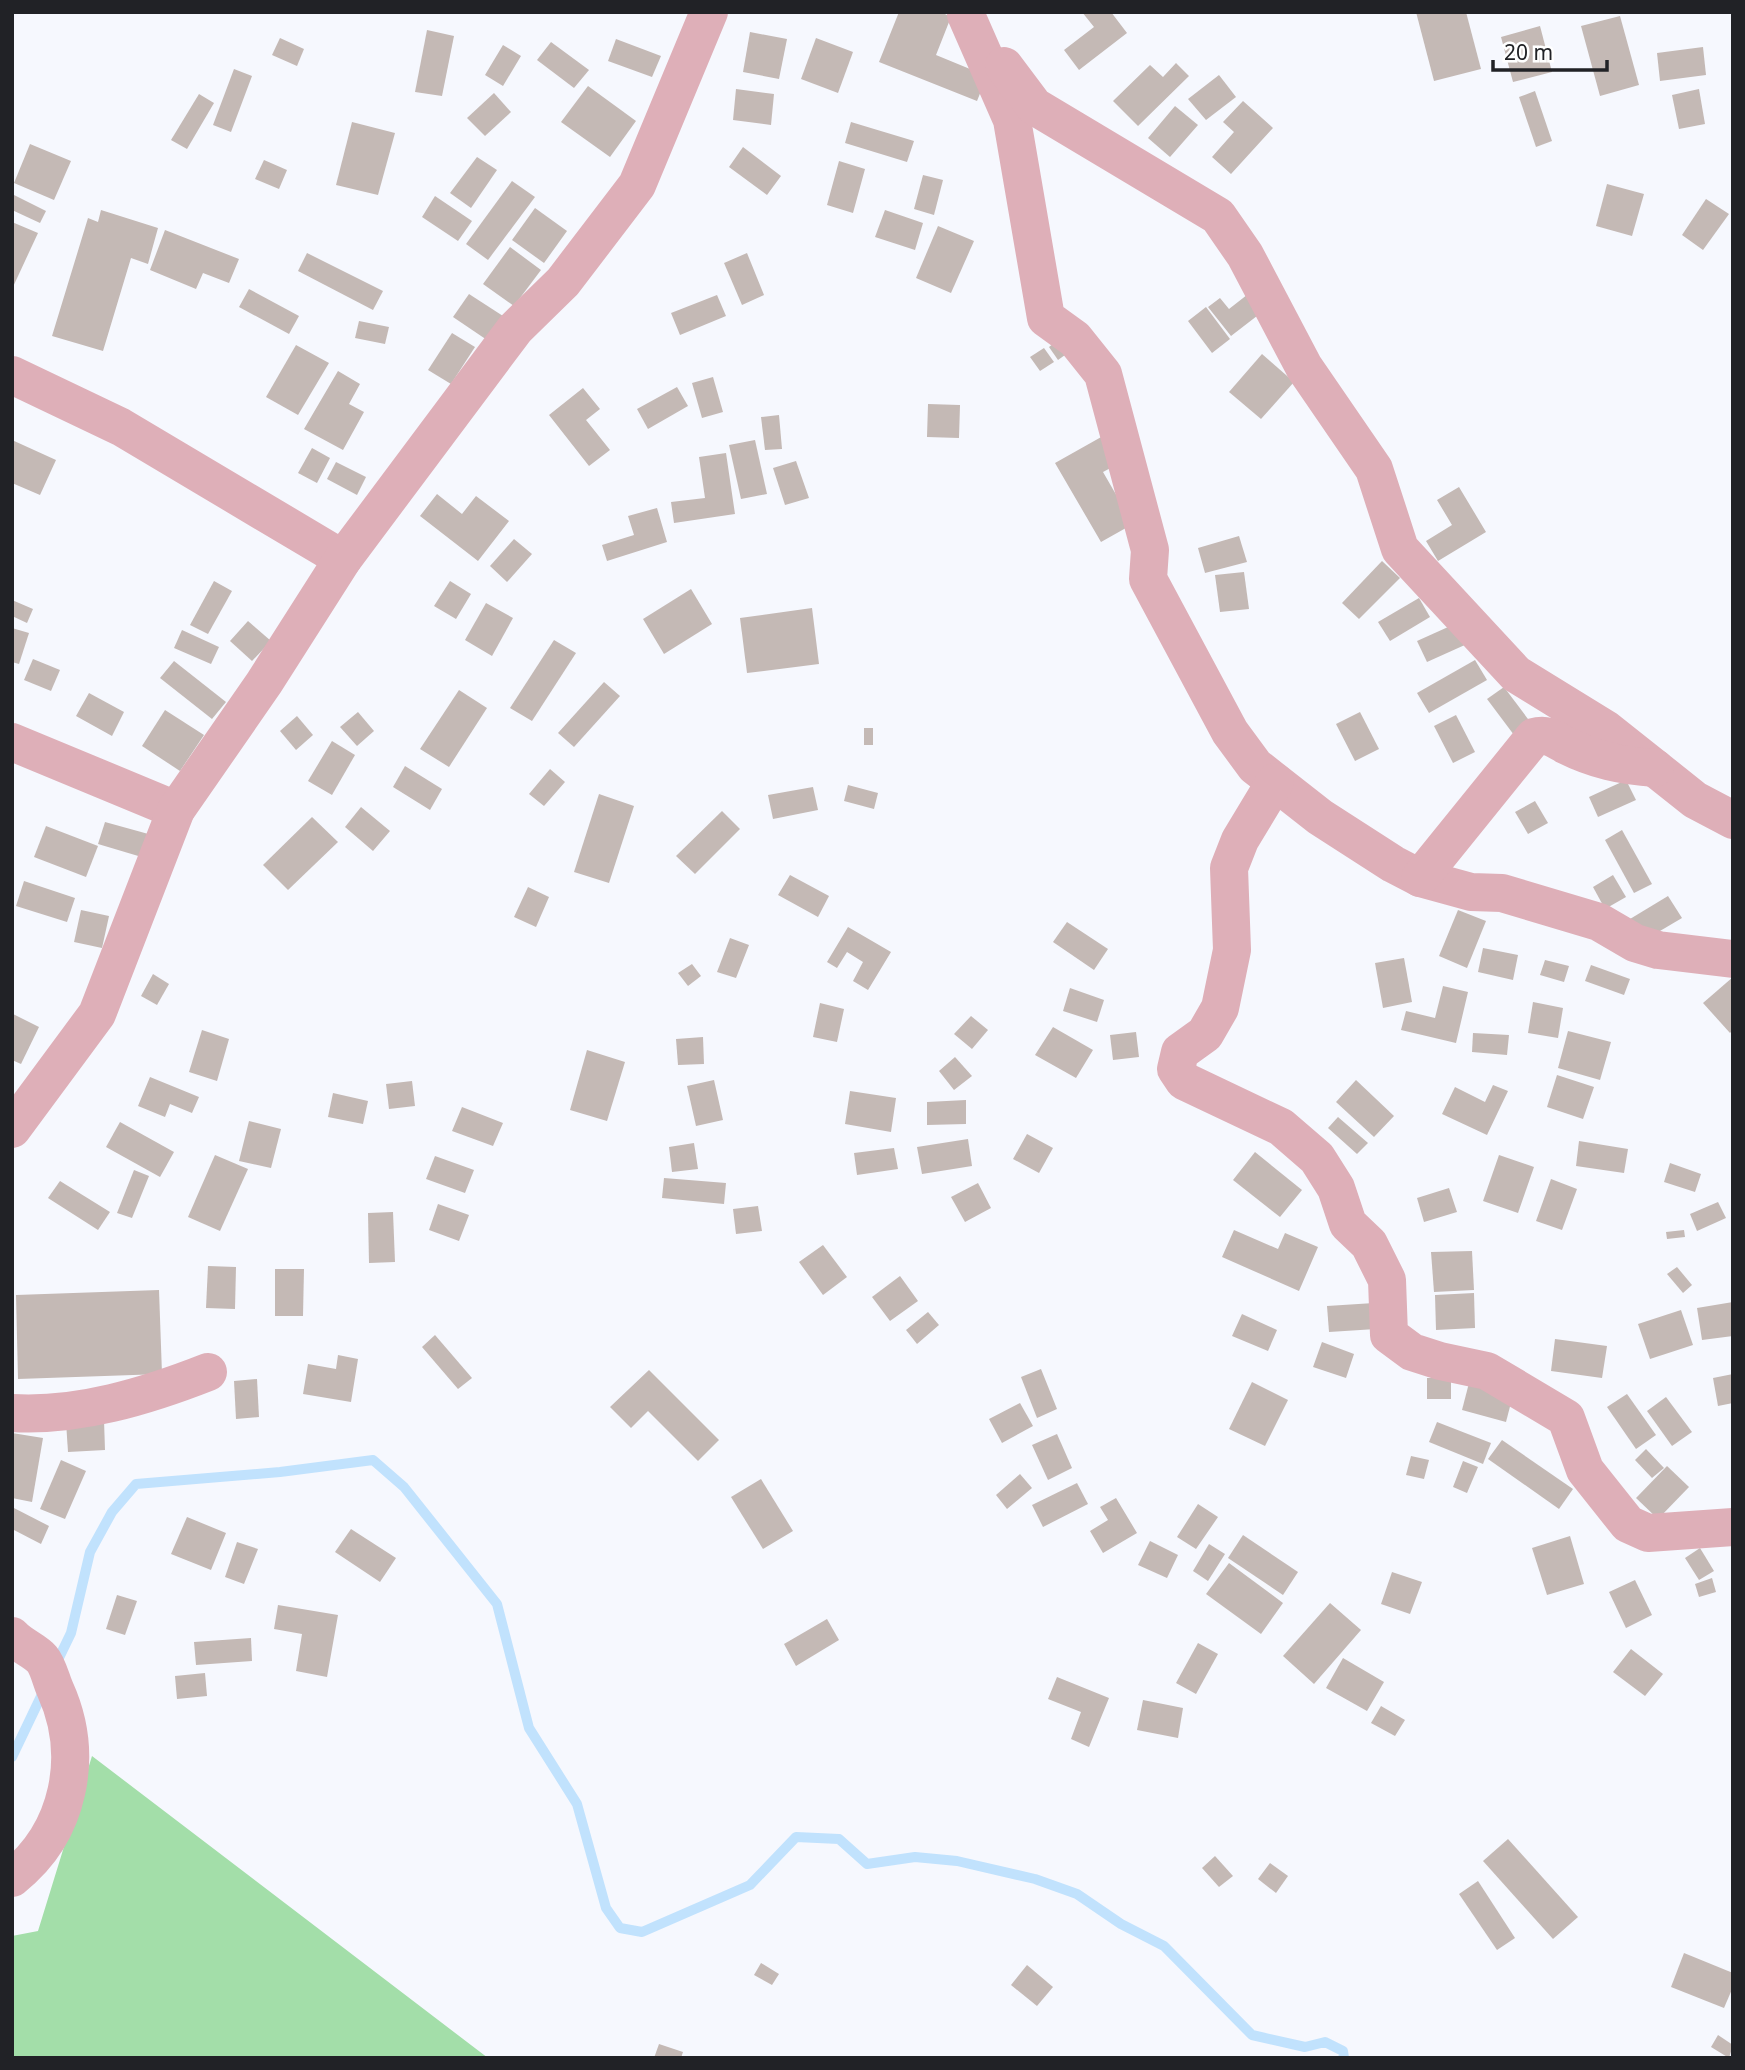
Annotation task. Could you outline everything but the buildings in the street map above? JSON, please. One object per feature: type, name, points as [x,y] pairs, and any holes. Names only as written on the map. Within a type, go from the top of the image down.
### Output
[{"type":"street","points":[[12,1129],[97,1014],[176,810],[264,683],[344,559],[516,329],[563,282],[637,185],[709,12]]},
{"type":"street","points":[[965,14],[1034,106],[1218,216],[1245,255],[1304,367],[1374,469],[1400,549],[1516,674],[1607,730],[1695,800],[1733,820]]},
{"type":"street","points":[[965,14],[1012,120],[1046,318],[1076,339],[1103,374],[1150,550],[1148,579],[1230,732],[1255,766],[1353,839],[1420,877],[1471,892],[1502,893],[1599,922],[1635,943],[1658,950],[1733,958]]},
{"type":"street","points":[[12,376],[121,427],[344,559]]},
{"type":"street","points":[[1420,877],[1534,737],[1548,736],[1593,758],[1614,764],[1657,768]]},
{"type":"street","points":[[12,742],[176,810]]},
{"type":"street","points":[[1275,782],[1240,840],[1229,867],[1233,950],[1220,1008],[1205,1034],[1180,1052],[1176,1069],[1184,1081],[1281,1127],[1317,1158],[1336,1188],[1348,1224],[1369,1244],[1387,1280],[1389,1335],[1412,1352],[1488,1371],[1566,1419],[1578,1444],[1585,1471],[1628,1524],[1648,1534],[1733,1527]]},
{"type":"street","points":[[12,1413],[32,1415],[117,1402],[208,1372]]},
{"type":"street","points":[[12,1636],[43,1660],[66,1714],[72,1752],[69,1788],[51,1834],[25,1868],[12,1878]]},
{"type":"green space","points":[[92,1756],[488,2058],[12,2058],[12,1936],[38,1931]]},
{"type":"waterway","points":[[56,1664],[71,1633],[90,1552],[112,1512],[136,1484],[280,1472],[373,1460],[404,1487],[497,1604],[529,1728],[577,1804],[606,1908],[620,1928],[642,1932],[750,1885],[796,1837],[839,1839],[867,1864],[915,1857],[957,1861],[1035,1879],[1077,1894],[1121,1924],[1164,1946],[1252,2035],[1305,2047],[1325,2042],[1343,2051],[1344,2058]]},
{"type":"waterway","points":[[12,1757],[45,1688]]}]
